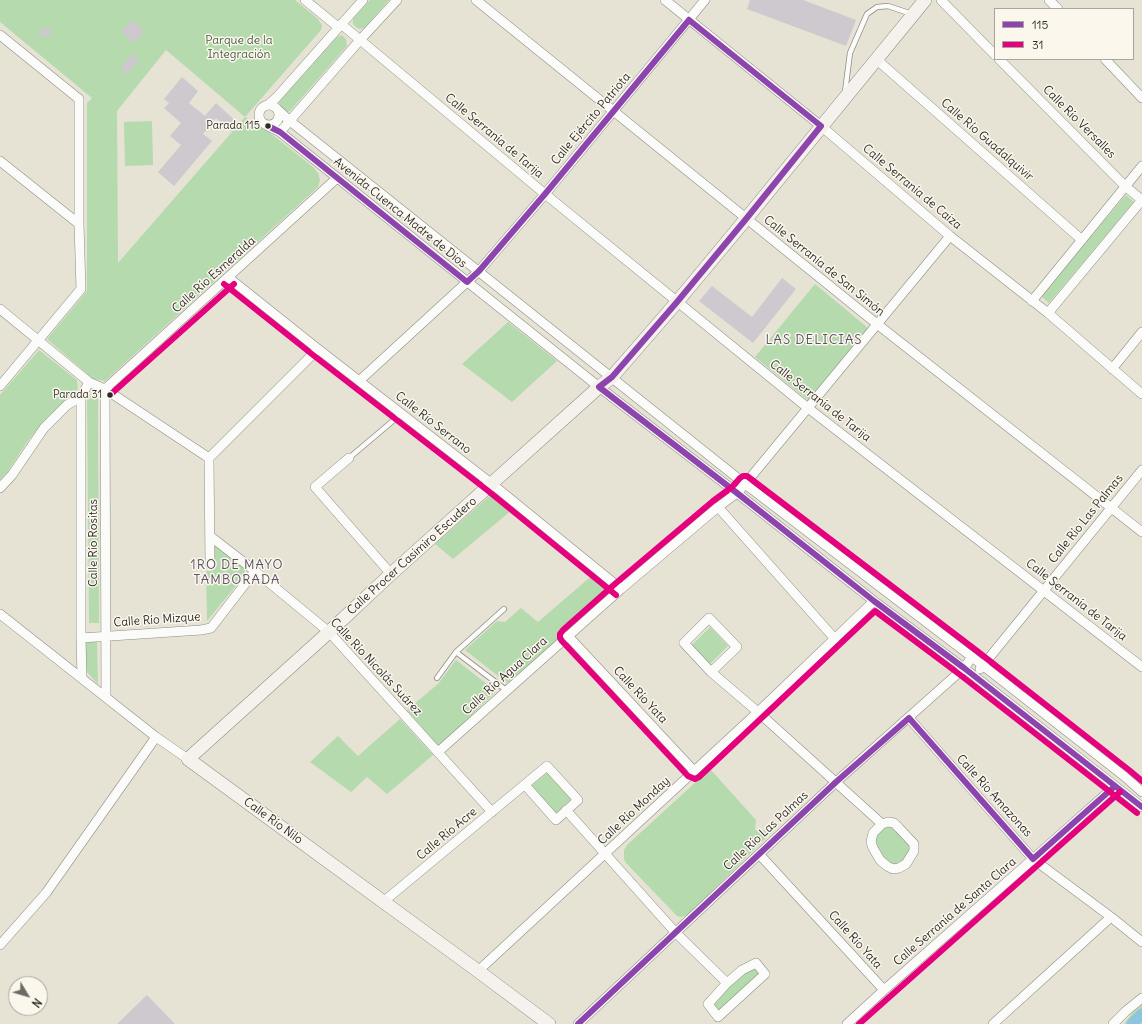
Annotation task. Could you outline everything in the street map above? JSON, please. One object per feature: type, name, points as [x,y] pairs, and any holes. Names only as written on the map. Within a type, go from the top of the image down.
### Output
[{"type":"main road","name":"Calle Procer Casimiro Escudero","points":[[188,760],[391,574],[612,377],[746,219],[925,0]]},
{"type":"main road","name":"Calle Río Nilo","points":[[188,760],[549,1024]]},
{"type":"street","name":"Calle Serranía de Tarija","points":[[305,0],[360,40],[545,194],[808,408],[1142,667]]},
{"type":"street","points":[[273,107],[276,98],[363,0]]},
{"type":"street","points":[[280,132],[397,0]]},
{"type":"street","name":"Calle Serranía de San Simón","points":[[476,0],[877,324],[1142,532]]},
{"type":"street","name":"Calle Serranía de Caiza","points":[[665,0],[821,126],[950,236],[1048,314],[1142,394]]},
{"type":"street","name":"Calle Ejército Patriota","points":[[468,282],[545,194],[705,0]]},
{"type":"street","points":[[941,0],[994,54]]},
{"type":"street","points":[[1049,0],[1057,8]]},
{"type":"street","points":[[0,35],[79,99],[79,224],[81,289],[0,386]]},
{"type":"street","name":"Calle Río Guadalquivir","points":[[876,59],[1082,240]]},
{"type":"street","name":"Calle Río Versalles","points":[[1000,60],[1126,186],[1142,200]]},
{"type":"street","points":[[1106,60],[1142,98]]},
{"type":"street","points":[[262,107],[273,107],[278,112],[278,119],[274,124],[268,126],[260,121],[258,115],[262,107]]},
{"type":"street","name":"Avenida Cuenca Madre de Dios","points":[[273,107],[745,484],[972,657],[1124,776],[1142,792]]},
{"type":"street","name":"Avenida Cuenca Madre de Dios","points":[[268,126],[280,132],[599,388],[737,493],[874,601],[964,668],[1142,807]]},
{"type":"street","points":[[0,161],[79,224]]},
{"type":"street","points":[[1032,301],[1142,166]]},
{"type":"street","name":"Calle Río Esmeralda","points":[[105,389],[338,178]]},
{"type":"street","points":[[1048,314],[1142,200]]},
{"type":"street","name":"Calle Río Agua Clara","points":[[438,752],[621,588],[718,507],[737,493],[950,236]]},
{"type":"street","name":"Calle Río Serrano","points":[[229,278],[492,484],[621,588]]},
{"type":"street","points":[[359,381],[468,282]]},
{"type":"street","points":[[0,309],[89,382],[105,389],[209,458]]},
{"type":"street","points":[[1112,369],[1142,332]]},
{"type":"street","points":[[210,564],[209,458],[318,349]]},
{"type":"street","points":[[0,488],[12,475],[44,428],[67,405],[80,397],[89,382]]},
{"type":"street","name":"Calle Río Rositas","points":[[105,389],[106,697]]},
{"type":"street","name":"Calle Río Rositas","points":[[80,397],[82,678]]},
{"type":"street","points":[[349,458],[315,487],[391,574]]},
{"type":"street","name":"Calle Río Las Palmas","points":[[974,677],[1142,470]]},
{"type":"street","points":[[718,507],[835,639]]},
{"type":"street","name":"Calle Río Nicolás Suárez","points":[[210,536],[329,632],[492,812]]},
{"type":"street","name":"Calle Río Mizque","points":[[81,638],[201,630],[211,628],[255,571]]},
{"type":"street","name":"Calle Río Monday","points":[[478,971],[758,712],[874,601]]},
{"type":"street","name":"Calle Río Nilo","points":[[0,614],[156,737],[188,760]]},
{"type":"street","points":[[711,672],[737,647],[710,618],[684,643],[711,672],[758,712],[882,824]]},
{"type":"street","name":"Calle Río Yata","points":[[568,636],[694,771]]},
{"type":"street","name":"Calle Río Las Palmas","points":[[578,1024],[836,782],[964,668],[972,657]]},
{"type":"street","name":"Calle Río Amazonas","points":[[909,718],[1033,859],[1142,942]]},
{"type":"street","points":[[0,945],[46,892],[156,737]]},
{"type":"street","points":[[547,766],[578,800],[556,820],[525,785],[547,766]]},
{"type":"street","name":"Calle Río Acre","points":[[383,902],[525,785]]},
{"type":"street","name":"Calle Serranía de Santa Clara","points":[[847,1024],[1114,786]]},
{"type":"street","points":[[566,810],[676,933],[727,983]]},
{"type":"street","points":[[888,822],[894,823],[914,844],[914,851],[911,856],[906,864],[899,868],[893,869],[887,866],[880,860],[873,848],[871,842],[873,833],[882,824],[888,822]]},
{"type":"street","name":"Calle Río Yata","points":[[760,854],[884,990]]},
{"type":"street","points":[[993,1024],[1111,917]]},
{"type":"street","points":[[756,963],[765,974],[718,1017],[708,1004],[727,983],[742,970],[756,963]]},
{"type":"street","points":[[1113,1024],[1142,998]]},
{"type":"lane","points":[[844,98],[850,53],[867,14],[877,7],[888,6],[913,15]]},
{"type":"lane","points":[[349,458],[401,414]]},
{"type":"lane","points":[[437,678],[456,652],[504,609]]},
{"type":"lane","points":[[456,652],[506,690]]},
{"type":"green space","name":"Parque de la Integración","points":[[0,0],[295,0],[317,18],[322,25],[321,30],[245,117],[269,132],[313,167],[318,173],[320,180],[318,187],[105,381],[93,379],[47,339],[87,291],[87,103],[92,98],[0,22]],"holes":[[[166,50],[245,117],[118,263],[117,111]]]},
{"type":"green space","points":[[370,0],[389,0],[364,28],[359,29],[353,24],[353,19]]},
{"type":"green space","points":[[342,35],[346,39],[347,46],[290,111],[287,112],[282,109],[279,102],[337,37]]},
{"type":"green space","points":[[152,121],[153,165],[125,166],[124,122]]},
{"type":"green space","points":[[1126,195],[1134,202],[1049,303],[1041,296]]},
{"type":"green space","points":[[815,284],[868,328],[808,400],[755,357]]},
{"type":"green space","points":[[508,322],[557,361],[512,402],[462,364]]},
{"type":"green space","points":[[39,350],[77,380],[78,389],[44,421],[27,442],[0,481],[0,395]]},
{"type":"green space","points":[[98,392],[99,623],[89,623],[87,396]]},
{"type":"green space","points":[[492,494],[512,510],[453,559],[435,544]]},
{"type":"green space","points":[[213,544],[242,566],[245,571],[239,582],[207,621],[206,571],[210,571],[212,568]]},
{"type":"green space","points":[[595,573],[608,586],[608,593],[559,640],[507,683],[465,650],[497,621],[505,622],[521,608],[538,622]]},
{"type":"green space","points":[[710,627],[728,646],[710,664],[692,645]]},
{"type":"green space","points":[[86,641],[97,641],[98,684],[86,671]]},
{"type":"green space","points":[[456,660],[496,691],[439,747],[407,710],[438,684]]},
{"type":"green space","points":[[400,719],[433,755],[387,794],[367,777],[351,792],[310,762],[338,736],[358,756]]},
{"type":"green space","points":[[710,769],[756,820],[755,830],[773,831],[689,914],[681,917],[677,916],[626,863],[624,859],[624,850],[627,845]]},
{"type":"green space","points":[[548,772],[571,799],[555,814],[531,786]]},
{"type":"green space","points":[[884,827],[892,827],[910,845],[909,854],[898,865],[888,863],[875,842],[877,835]]},
{"type":"green space","points":[[755,968],[760,974],[719,1012],[713,1004],[730,985],[743,974]]},
{"type":"green space","points":[[1142,1005],[1142,1024],[1124,1024],[1133,1012]]},
{"type":"building","points":[[750,0],[803,0],[856,20],[846,46],[747,9]]},
{"type":"building","points":[[132,20],[144,31],[134,43],[121,32]]},
{"type":"building","points":[[45,28],[49,28],[51,34],[48,36],[36,35]]},
{"type":"building","points":[[132,54],[139,59],[127,74],[120,69]]},
{"type":"building","points":[[182,77],[198,91],[189,103],[205,116],[216,103],[239,124],[232,132],[216,118],[203,134],[212,141],[174,186],[158,172],[181,145],[170,136],[181,123],[164,108],[169,103],[164,99]]},
{"type":"building","points":[[782,278],[796,289],[753,343],[699,301],[712,286],[752,317]]},
{"type":"building","points":[[147,995],[175,1024],[117,1024]]},
{"type":"waterway","points":[[1132,1024],[1142,1014]]},
{"type":"transit line","name":"115","points":[[689,20],[821,126]]},
{"type":"transit line","name":"115","points":[[268,126],[280,132],[467,282],[479,271],[545,194],[689,20]]},
{"type":"transit line","name":"115","points":[[821,126],[677,302],[612,377],[599,387],[1142,807]]},
{"type":"transit line","name":"31","points":[[224,284],[487,490],[616,595]]},
{"type":"transit line","name":"31","points":[[110,395],[234,284]]},
{"type":"transit line","name":"31","points":[[1137,813],[959,674],[875,611],[699,777],[695,779],[688,776],[562,641],[560,634],[616,583],[713,501],[732,487],[740,478],[747,476],[977,651],[1142,781]]},
{"type":"transit line","name":"115","points":[[909,718],[1033,859]]},
{"type":"transit line","name":"115","points":[[578,1024],[836,782],[909,718]]},
{"type":"transit line","name":"115","points":[[1033,859],[1115,786]]},
{"type":"transit line","name":"31","points":[[859,1024],[1120,792]]},
{"type":"place","name":"Parada 115","points":[[268,126]]},
{"type":"place","name":"Parada 31","points":[[110,395]]},
{"type":"district","name":"LAS DELICIAS","points":[[814,340]]},
{"type":"district","name":"1RO DE MAYO TAMBORADA","points":[[237,572]]}]
